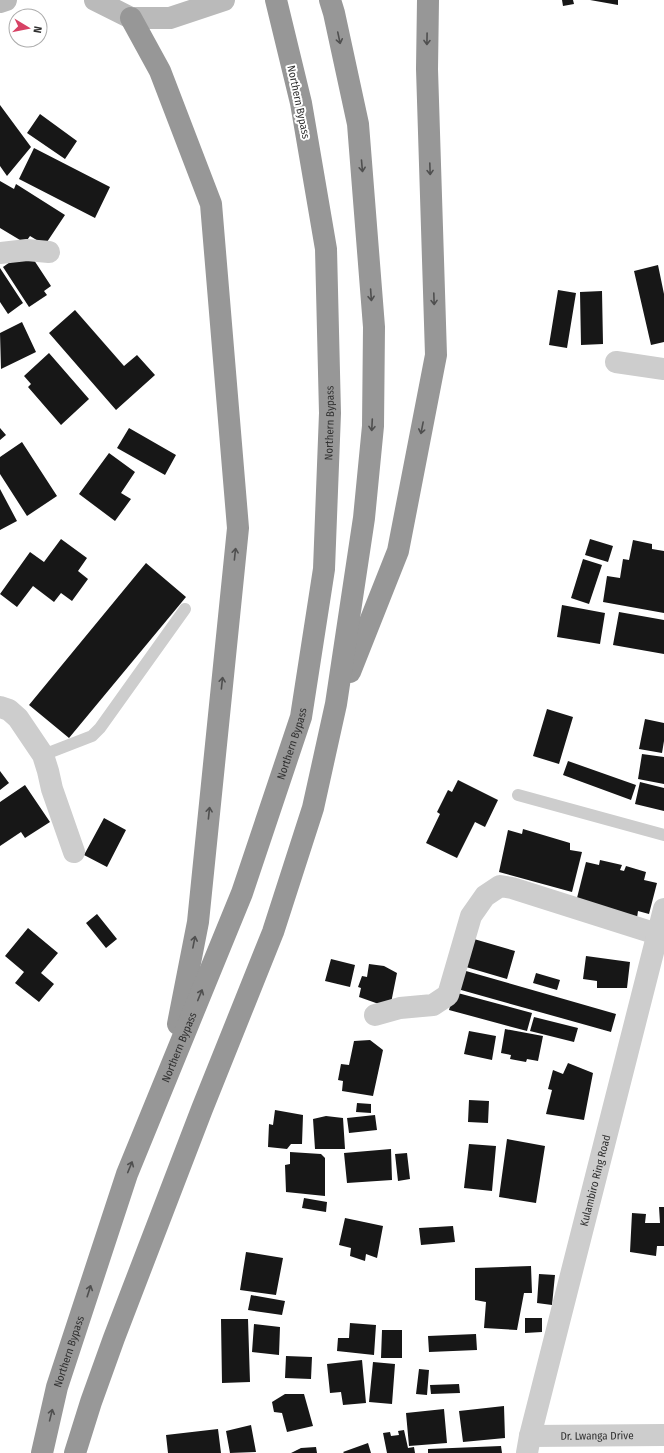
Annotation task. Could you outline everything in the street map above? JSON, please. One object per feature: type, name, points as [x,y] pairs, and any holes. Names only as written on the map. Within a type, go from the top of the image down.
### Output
[{"type":"highway","name":"Northern Bypass","points":[[42,1453],[58,1387],[127,1174],[242,893],[301,717],[324,569],[330,413],[326,249],[301,103],[276,0]]},
{"type":"highway","points":[[76,1453],[91,1402],[114,1338],[202,1110],[274,932],[313,808],[336,704],[364,518],[372,426],[374,327],[358,124],[330,0]]},
{"type":"highway","points":[[336,704],[398,552],[436,355],[427,69],[428,0]]},
{"type":"highway","points":[[131,18],[160,71],[212,204],[238,528],[198,922],[167,1076]]},
{"type":"main road","points":[[0,2],[6,0]]},
{"type":"main road","points":[[95,0],[131,18],[170,18],[224,0]]},
{"type":"street","points":[[0,253],[27,250],[49,252]]},
{"type":"street","points":[[616,362],[664,369]]},
{"type":"street","points":[[0,707],[8,710],[18,718],[43,755],[52,789],[74,852]]},
{"type":"street","points":[[375,1015],[400,1008],[434,1005],[448,995],[471,916],[484,896],[500,886],[512,888],[658,934]]},
{"type":"street","name":"Kulambiro Ring Road","points":[[529,1445],[664,909]]},
{"type":"street","name":"Dr. Lwanga Drive","points":[[529,1445],[664,1435]]},
{"type":"lane","points":[[43,755],[92,736],[100,728],[185,609]]},
{"type":"lane","points":[[518,795],[664,834]]},
{"type":"building","points":[[562,0],[573,0],[574,4],[563,6]]},
{"type":"building","points":[[590,0],[618,0],[618,5]]},
{"type":"building","points":[[0,105],[31,147],[7,176],[0,166]]},
{"type":"building","points":[[40,114],[77,141],[65,159],[27,133]]},
{"type":"building","points":[[34,148],[110,187],[95,218],[19,179]]},
{"type":"building","points":[[0,181],[14,189],[16,184],[65,215],[45,245],[30,236],[25,243],[0,228]]},
{"type":"building","points":[[23,253],[32,257],[51,286],[44,291],[47,295],[29,307],[3,267]]},
{"type":"building","points":[[658,265],[664,294],[664,342],[651,345],[634,271]]},
{"type":"building","points":[[0,268],[23,303],[8,314],[0,302]]},
{"type":"building","points":[[558,290],[576,293],[567,348],[549,345]]},
{"type":"building","points":[[602,291],[603,344],[581,345],[580,292]]},
{"type":"building","points":[[75,310],[124,366],[137,355],[155,375],[116,410],[49,333]]},
{"type":"building","points":[[22,322],[36,352],[1,369],[0,333]]},
{"type":"building","points":[[49,353],[89,399],[61,425],[28,387],[31,384],[24,376]]},
{"type":"building","points":[[0,428],[6,435],[0,440]]},
{"type":"building","points":[[129,428],[176,455],[165,475],[117,448]]},
{"type":"building","points":[[22,442],[57,496],[27,516],[0,474],[0,457]]},
{"type":"building","points":[[109,453],[135,472],[121,493],[131,499],[115,521],[79,494]]},
{"type":"building","points":[[0,489],[17,521],[0,530]]},
{"type":"building","points":[[61,539],[87,558],[78,571],[88,579],[72,601],[61,593],[54,602],[33,586],[17,607],[0,594],[30,552],[44,562]]},
{"type":"building","points":[[590,539],[613,546],[608,562],[585,555]]},
{"type":"building","points":[[633,540],[652,544],[652,549],[664,551],[664,613],[603,602],[607,576],[620,578],[623,559],[629,560]]},
{"type":"building","points":[[583,559],[602,565],[589,604],[571,598]]},
{"type":"building","points":[[146,563],[186,597],[69,738],[29,705]]},
{"type":"building","points":[[562,605],[605,613],[600,644],[557,637]]},
{"type":"building","points":[[619,612],[664,620],[664,654],[613,645]]},
{"type":"building","points":[[547,709],[573,717],[559,764],[533,756]]},
{"type":"building","points":[[645,719],[664,723],[662,753],[639,749]]},
{"type":"building","points":[[642,754],[664,757],[664,784],[638,779]]},
{"type":"building","points":[[568,761],[636,785],[631,800],[563,775]]},
{"type":"building","points":[[0,771],[9,783],[0,790]]},
{"type":"building","points":[[458,780],[498,800],[485,827],[475,822],[457,858],[426,843],[440,814],[437,812],[448,790],[452,792]]},
{"type":"building","points":[[640,782],[664,788],[664,811],[635,804]]},
{"type":"building","points":[[25,785],[50,822],[25,838],[21,832],[0,846],[0,802]]},
{"type":"building","points":[[104,818],[126,830],[107,867],[84,855]]},
{"type":"building","points":[[523,829],[570,843],[570,850],[582,852],[572,892],[499,872],[508,830],[522,834]]},
{"type":"building","points":[[600,860],[622,865],[620,870],[624,871],[626,866],[646,872],[644,880],[657,883],[649,914],[638,911],[637,918],[576,902],[586,862],[599,865]]},
{"type":"building","points":[[97,914],[117,939],[106,948],[86,923]]},
{"type":"building","points":[[28,928],[58,953],[41,973],[54,984],[39,1002],[15,983],[24,972],[5,956]]},
{"type":"building","points":[[474,939],[515,951],[507,979],[466,967]]},
{"type":"building","points":[[586,956],[630,962],[627,988],[597,988],[597,981],[583,979]]},
{"type":"building","points":[[331,959],[355,965],[350,987],[325,981]]},
{"type":"building","points":[[369,964],[384,966],[397,973],[390,1008],[359,997],[361,988],[358,987],[362,976],[367,977]]},
{"type":"building","points":[[459,969],[616,1014],[611,1032],[454,988]]},
{"type":"building","points":[[536,973],[560,980],[557,990],[533,983]]},
{"type":"building","points":[[454,992],[532,1013],[527,1031],[449,1010]]},
{"type":"building","points":[[534,1017],[578,1028],[574,1042],[530,1031]]},
{"type":"building","points":[[505,1029],[543,1036],[538,1061],[527,1059],[526,1062],[510,1059],[511,1055],[501,1053]]},
{"type":"building","points":[[469,1031],[496,1036],[492,1060],[464,1054]]},
{"type":"building","points":[[370,1040],[383,1050],[373,1096],[342,1091],[343,1081],[338,1080],[341,1064],[349,1065],[354,1041]]},
{"type":"building","points":[[568,1063],[593,1073],[584,1120],[546,1114],[552,1090],[548,1089],[553,1070],[563,1074]]},
{"type":"building","points":[[469,1100],[489,1101],[488,1123],[468,1122]]},
{"type":"building","points":[[357,1103],[371,1104],[371,1113],[356,1112]]},
{"type":"building","points":[[275,1110],[303,1115],[302,1144],[291,1144],[287,1149],[268,1147],[269,1124],[273,1125]]},
{"type":"building","points":[[375,1115],[377,1130],[349,1133],[347,1118]]},
{"type":"building","points":[[326,1116],[343,1118],[345,1149],[315,1149],[313,1119]]},
{"type":"building","points":[[507,1139],[545,1146],[536,1203],[499,1197]]},
{"type":"building","points":[[469,1144],[496,1146],[492,1191],[464,1188]]},
{"type":"building","points":[[391,1149],[392,1180],[347,1183],[344,1153]]},
{"type":"building","points":[[290,1152],[321,1154],[325,1158],[325,1196],[286,1192],[285,1165],[290,1164]]},
{"type":"building","points":[[407,1153],[410,1179],[398,1181],[395,1154]]},
{"type":"building","points":[[304,1198],[327,1202],[326,1212],[302,1208]]},
{"type":"building","points":[[659,1207],[664,1207],[664,1246],[657,1246],[656,1256],[630,1252],[632,1213],[646,1214],[645,1223],[660,1223]]},
{"type":"building","points":[[345,1218],[383,1226],[377,1258],[366,1254],[365,1261],[350,1256],[351,1248],[339,1245]]},
{"type":"building","points":[[453,1226],[455,1242],[421,1245],[419,1228]]},
{"type":"building","points":[[246,1252],[283,1258],[276,1295],[240,1290]]},
{"type":"building","points":[[531,1266],[532,1293],[524,1293],[517,1330],[484,1328],[486,1302],[475,1300],[475,1268]]},
{"type":"building","points":[[539,1274],[555,1275],[552,1305],[537,1303]]},
{"type":"building","points":[[251,1295],[285,1301],[282,1315],[248,1310]]},
{"type":"building","points":[[525,1318],[542,1318],[542,1332],[525,1333]]},
{"type":"building","points":[[221,1319],[248,1319],[250,1382],[222,1383]]},
{"type":"building","points":[[350,1323],[376,1325],[374,1355],[337,1351],[338,1338],[349,1338]]},
{"type":"building","points":[[254,1324],[280,1327],[279,1355],[252,1352]]},
{"type":"building","points":[[382,1330],[402,1330],[402,1358],[381,1358]]},
{"type":"building","points":[[476,1334],[477,1350],[429,1352],[428,1336]]},
{"type":"building","points":[[286,1356],[312,1357],[311,1379],[285,1378]]},
{"type":"building","points":[[362,1360],[366,1403],[343,1405],[341,1392],[330,1393],[327,1364]]},
{"type":"building","points":[[373,1362],[395,1364],[392,1404],[369,1402]]},
{"type":"building","points":[[419,1369],[429,1370],[427,1395],[416,1394]]},
{"type":"building","points":[[459,1384],[460,1393],[431,1394],[430,1385]]},
{"type":"building","points":[[285,1394],[304,1394],[313,1426],[287,1432],[282,1413],[274,1412],[272,1402]]},
{"type":"building","points":[[504,1406],[505,1438],[463,1442],[459,1411]]},
{"type":"building","points":[[444,1409],[447,1443],[409,1446],[406,1413]]},
{"type":"building","points":[[251,1425],[256,1452],[230,1453],[226,1431]]},
{"type":"building","points":[[218,1429],[221,1453],[168,1453],[166,1435]]},
{"type":"building","points":[[404,1430],[408,1448],[414,1447],[415,1453],[387,1453],[383,1433],[390,1432],[391,1436],[399,1435],[398,1431]]},
{"type":"building","points":[[368,1443],[371,1453],[343,1452]]},
{"type":"building","points":[[501,1446],[502,1453],[428,1453],[428,1449]]},
{"type":"building","points":[[316,1447],[317,1453],[291,1453],[301,1448]]}]
